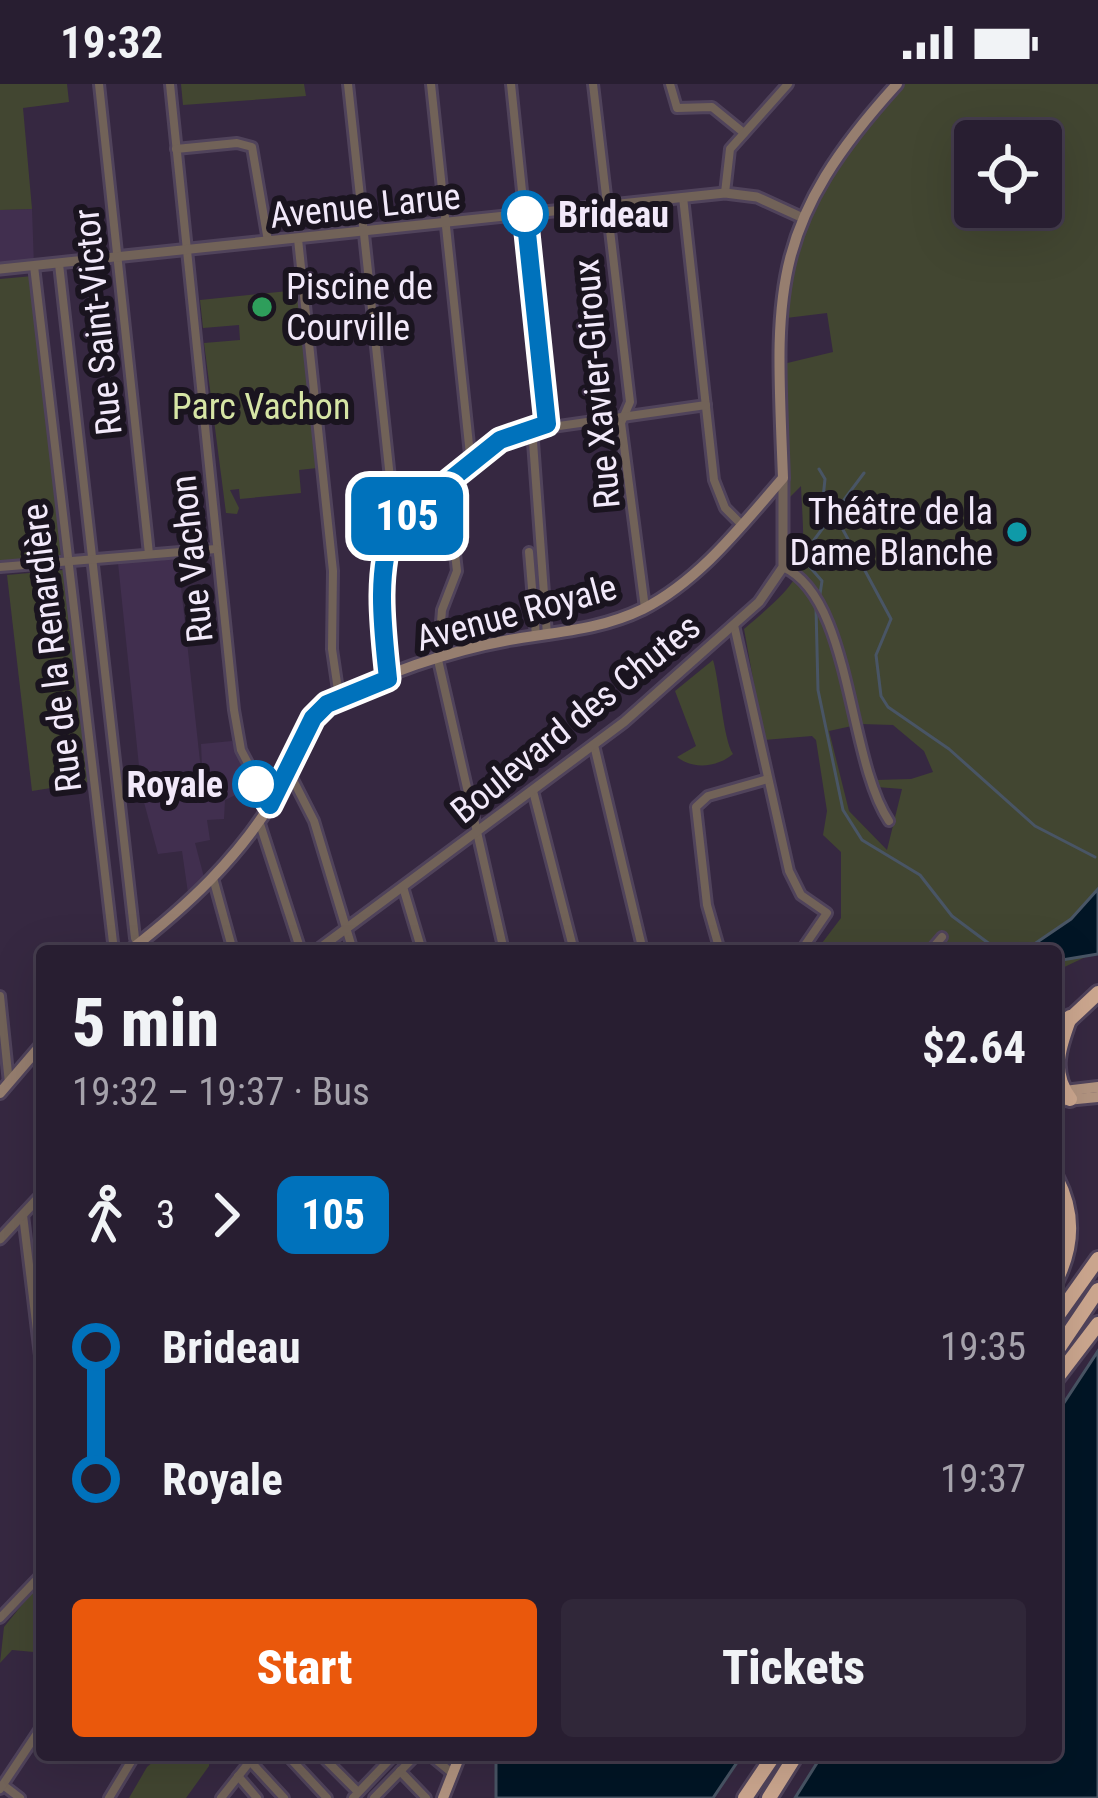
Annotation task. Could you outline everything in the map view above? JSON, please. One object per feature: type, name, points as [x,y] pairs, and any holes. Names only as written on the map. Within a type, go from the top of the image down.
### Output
[{"type":"highway","points":[[1062,1028],[1098,993]]},
{"type":"highway","points":[[1062,1042],[1070,1017]]},
{"type":"highway","points":[[1062,1197],[1070,1222],[1062,1265]]},
{"type":"highway","points":[[1062,1310],[1098,1256]]},
{"type":"highway","points":[[1062,1343],[1098,1290]]},
{"type":"highway","points":[[1062,1371],[1098,1324]]},
{"type":"highway","points":[[747,1798],[772,1761]]},
{"type":"highway","points":[[769,1798],[792,1761]]},
{"type":"main road","points":[[783,478],[778,320],[784,275],[803,218],[837,153],[897,84]]},
{"type":"main road","name":"Avenue Royale","points":[[339,697],[438,660],[602,625],[645,608],[694,573],[783,478]]},
{"type":"main road","points":[[139,945],[213,878],[259,821],[290,772],[313,718],[339,697]]},
{"type":"main road","points":[[5,1089],[36,1051]]},
{"type":"main road","points":[[1062,1096],[1098,1087]]},
{"type":"main road","points":[[1062,1096],[1098,1097]]},
{"type":"main road","points":[[442,1798],[458,1761]]},
{"type":"street","name":"Rue Saint-Victor","points":[[100,84],[149,554]]},
{"type":"street","name":"Rue Vachon","points":[[170,84],[239,743],[270,805]]},
{"type":"street","points":[[348,84],[394,525],[387,544],[381,625],[388,679]]},
{"type":"street","points":[[430,84],[471,464]]},
{"type":"street","points":[[511,84],[547,424]]},
{"type":"street","name":"Rue Xavier-Giroux","points":[[593,84],[630,402],[621,423],[645,608]]},
{"type":"street","points":[[670,84],[676,108],[712,107],[744,133]]},
{"type":"street","points":[[725,193],[724,167],[744,133],[788,84]]},
{"type":"street","points":[[176,149],[237,143],[252,147],[268,242]]},
{"type":"street","name":"Avenue Larue","points":[[0,269],[725,193],[757,196],[803,218]]},
{"type":"street","points":[[683,197],[717,494],[742,526]]},
{"type":"street","points":[[298,239],[331,551],[332,649],[339,697]]},
{"type":"street","points":[[58,264],[136,945]]},
{"type":"street","name":"Rue de la Renardière","points":[[34,266],[113,945]]},
{"type":"street","points":[[394,525],[500,440],[547,424],[706,405]]},
{"type":"street","points":[[532,428],[542,636]]},
{"type":"street","points":[[783,478],[783,567],[799,575],[828,617],[866,776],[889,821]]},
{"type":"street","points":[[447,484],[457,572],[442,610],[438,660],[503,945]]},
{"type":"street","points":[[0,567],[216,549]]},
{"type":"street","points":[[529,552],[542,636]]},
{"type":"street","name":"Boulevard des Chutes","points":[[324,945],[594,745],[734,625],[771,590],[783,567]]},
{"type":"street","points":[[734,625],[794,885],[827,913],[806,945]]},
{"type":"street","points":[[594,745],[642,945]]},
{"type":"street","points":[[290,772],[314,821],[351,945]]},
{"type":"street","points":[[718,945],[707,905],[696,807],[709,796],[769,778]]},
{"type":"street","points":[[533,790],[572,945]]},
{"type":"street","points":[[259,821],[299,945]]},
{"type":"street","points":[[213,878],[231,945]]},
{"type":"street","points":[[403,887],[420,945]]},
{"type":"street","points":[[935,945],[942,937]]},
{"type":"street","points":[[0,996],[5,1089]]},
{"type":"street","points":[[0,1238],[36,1200]]},
{"type":"street","points":[[22,1215],[36,1325]]},
{"type":"street","points":[[0,1618],[36,1580]]},
{"type":"street","points":[[20,1798],[1,1787],[36,1735]]},
{"type":"street","points":[[109,1798],[132,1761]]},
{"type":"street","points":[[220,1798],[250,1761]]},
{"type":"street","points":[[254,1761],[284,1798]]},
{"type":"street","points":[[293,1761],[327,1798]]},
{"type":"street","points":[[326,1761],[356,1795],[386,1761]]},
{"type":"street","points":[[374,1798],[410,1761]]},
{"type":"street","points":[[437,1761],[453,1774]]},
{"type":"street","points":[[400,1771],[426,1798]]},
{"type":"street","points":[[238,1776],[257,1798]]},
{"type":"shaded area","points":[[32,209],[34,266],[0,268],[0,210]]},
{"type":"shaded area","points":[[178,559],[203,789],[201,744],[232,741],[250,788],[225,800],[224,819],[207,820],[210,840],[195,843],[205,881],[189,900],[182,851],[158,854],[142,795],[118,563]]},
{"type":"green space","points":[[0,84],[67,84],[69,102],[23,108],[32,209],[0,210]]},
{"type":"green space","points":[[181,84],[304,84],[306,96],[183,105]]},
{"type":"green space","points":[[897,84],[1098,84],[1098,951],[1062,968],[1062,945],[821,945],[841,918],[841,852],[823,835],[827,811],[816,740],[812,736],[764,740],[744,629],[793,582],[802,554],[801,486],[785,502],[779,365],[833,352],[827,313],[778,319],[780,297],[824,173]],"holes":[[[861,724],[893,725],[924,751],[933,772],[911,779],[876,780],[877,787],[902,789],[887,850],[849,811],[829,731]]]},
{"type":"green space","points":[[33,276],[61,555],[0,561],[0,279]]},
{"type":"green space","name":"Parc Vachon","points":[[298,290],[317,468],[299,470],[301,493],[240,499],[239,489],[230,490],[239,508],[237,514],[226,513],[204,343],[240,340],[239,325],[203,328],[200,300]]},
{"type":"green space","points":[[63,570],[89,782],[32,791],[7,575]]},
{"type":"green space","points":[[713,660],[733,754],[720,762],[698,765],[677,757],[696,746],[675,691]]},
{"type":"green space","points":[[36,1587],[34,1652],[12,1650],[0,1663],[4,1627]]},
{"type":"green space","points":[[154,1761],[209,1761],[186,1798],[129,1798]]},
{"type":"water","points":[[1098,889],[1098,954],[1062,960],[1062,945],[1033,945],[1071,919]]},
{"type":"water","points":[[1098,1351],[1098,1798],[795,1798],[818,1761],[1062,1761],[1062,1406]]},
{"type":"water","points":[[496,1761],[738,1761],[713,1798],[496,1798]]},
{"type":"waterway","points":[[819,469],[825,479],[822,508],[842,528],[891,619],[876,655],[881,696],[888,707],[949,749],[1035,826],[1095,857]]},
{"type":"waterway","points":[[808,563],[811,544],[864,473]]},
{"type":"waterway","points":[[809,566],[822,581],[820,594]]},
{"type":"waterway","points":[[816,608],[818,690],[843,810],[862,840],[920,875],[952,916],[991,945]]},
{"type":"bus line","name":"105","points":[[256,784],[270,805],[313,718],[339,697],[388,679],[381,625],[387,544],[394,525],[500,440],[547,424],[525,214]]},
{"type":"place","name":"Brideau","points":[[525,214]]},
{"type":"place","name":"Piscine de Courville","points":[[262,307]]},
{"type":"place","name":"Théâtre de la Dame Blanche","points":[[1017,532]]},
{"type":"place","name":"Royale","points":[[256,784]]}]
